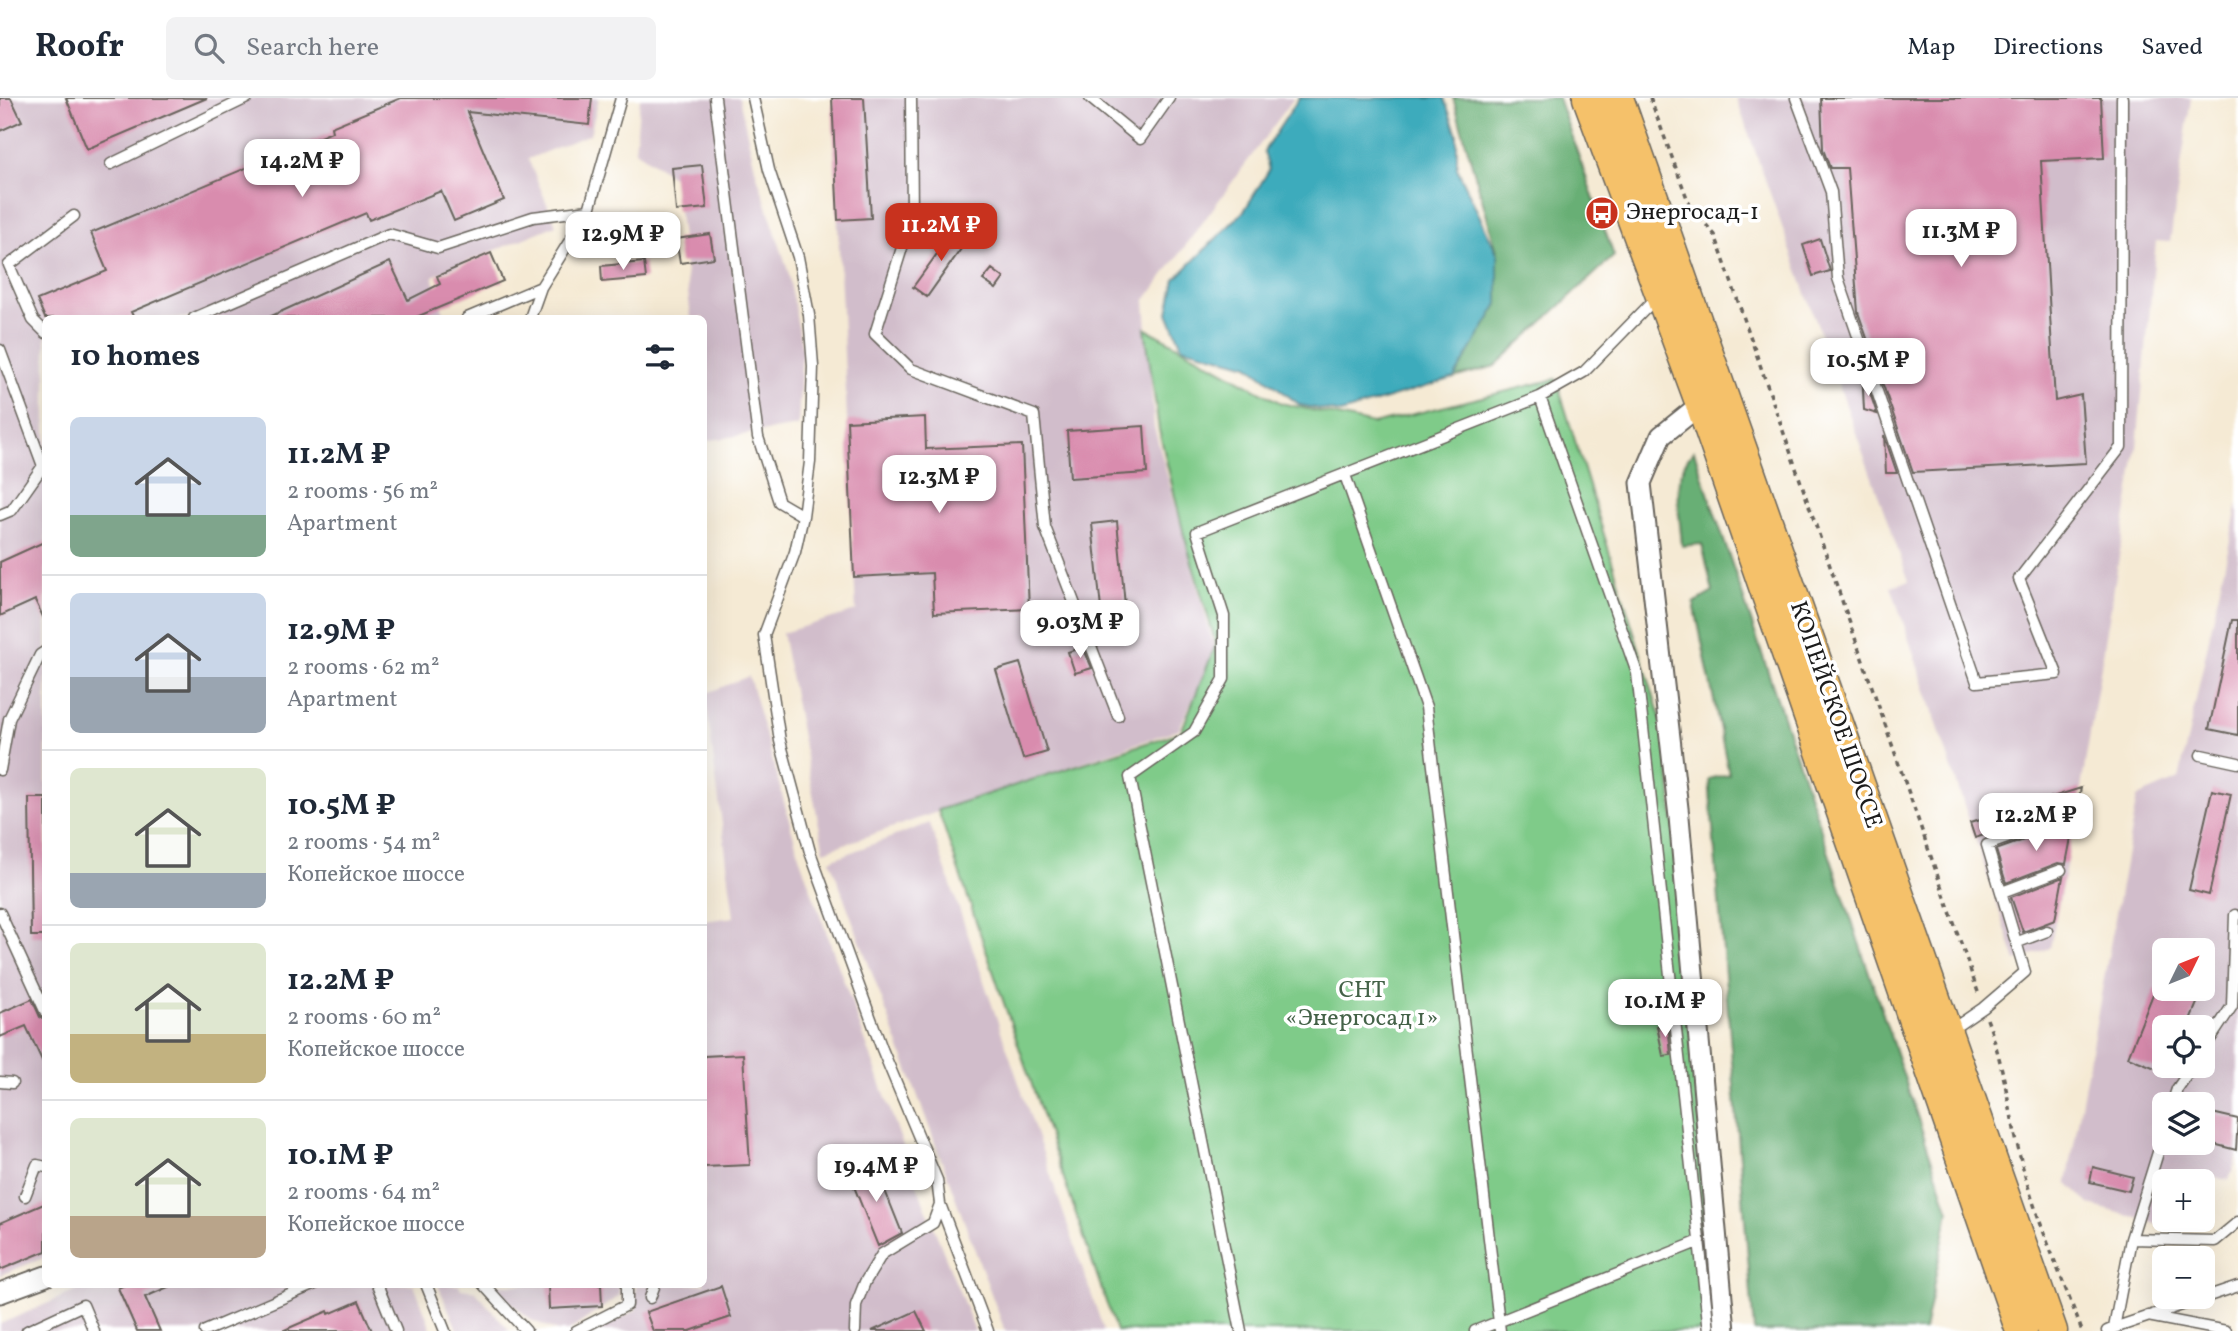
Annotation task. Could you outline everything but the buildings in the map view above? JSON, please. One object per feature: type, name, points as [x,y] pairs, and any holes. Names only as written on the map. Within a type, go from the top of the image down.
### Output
[{"type":"main road","name":"КОПЕЙСКОЕ ШОССЕ","points":[[1588,98],[1701,404],[2021,1331]]},
{"type":"main road","name":"КОПЕЙСКОЕ ШОССЕ","points":[[1618,98],[2052,1331]]},
{"type":"street","points":[[1701,404],[1661,436],[1641,483],[1679,817],[1725,1331]]},
{"type":"street","points":[[0,1293],[42,1277]]},
{"type":"lane","points":[[111,164],[247,98]]},
{"type":"lane","points":[[531,315],[541,287],[589,210],[621,98]]},
{"type":"lane","points":[[715,98],[758,437],[779,502],[803,516]]},
{"type":"lane","points":[[753,98],[769,170],[798,257],[810,315],[813,366],[810,463],[803,516],[795,552],[764,635],[780,741],[810,852],[881,1049],[937,1180],[940,1204],[988,1331]]},
{"type":"lane","points":[[911,98],[912,216],[875,334],[911,369],[1034,415],[1045,527],[1118,716]]},
{"type":"lane","points":[[1090,98],[1140,139],[1169,98]]},
{"type":"lane","points":[[1796,98],[1831,192],[1838,278],[1977,682],[2057,674],[2019,579],[2121,447],[2122,98]]},
{"type":"lane","points":[[201,315],[389,234],[438,248],[534,217],[589,210]]},
{"type":"lane","points":[[42,329],[33,320],[9,265],[74,216]]},
{"type":"lane","points":[[474,315],[541,287]]},
{"type":"lane","points":[[1241,1331],[1130,777],[1194,732],[1224,679],[1224,616],[1197,532],[1540,397],[1584,372],[1661,293]]},
{"type":"lane","points":[[0,350],[42,463]]},
{"type":"lane","points":[[1540,397],[1637,673],[1709,1331]]},
{"type":"lane","points":[[0,515],[12,510],[42,467]]},
{"type":"lane","points":[[1345,475],[1426,707],[1500,1326]]},
{"type":"lane","points":[[0,769],[4,719],[42,654]]},
{"type":"lane","points":[[2201,755],[2238,763]]},
{"type":"lane","points":[[1947,1032],[1983,1008],[2025,972],[1987,845],[2070,816]]},
{"type":"lane","points":[[2001,892],[2061,870]]},
{"type":"lane","points":[[0,913],[42,1004]]},
{"type":"lane","points":[[2215,1032],[2232,1006],[2235,915]]},
{"type":"lane","points":[[2018,942],[2047,931]]},
{"type":"lane","points":[[0,1082],[12,1083]]},
{"type":"lane","points":[[2110,1329],[2131,1239],[2157,1155]]},
{"type":"lane","points":[[25,1196],[37,1165],[42,1166]]},
{"type":"lane","points":[[855,1331],[856,1305],[865,1282],[882,1254],[933,1223],[940,1204]]},
{"type":"lane","points":[[2131,1239],[2215,1241],[2238,1222]]},
{"type":"lane","points":[[1475,1331],[1500,1326],[1700,1241]]},
{"type":"lane","points":[[2110,1329],[2238,1286]]},
{"type":"lane","points":[[205,1331],[306,1288]]},
{"type":"lane","points":[[379,1288],[396,1331]]},
{"type":"lane","points":[[428,1288],[445,1331]]},
{"type":"lane","points":[[487,1288],[526,1331]]},
{"type":"lane","points":[[576,1331],[628,1305],[627,1288]]},
{"type":"lane","points":[[650,1298],[654,1288]]},
{"type":"lane","points":[[27,1331],[45,1327],[83,1305],[94,1331]]},
{"type":"lane","points":[[2148,1316],[2226,1331]]},
{"type":"path","points":[[1650,98],[1690,206],[1715,235],[1995,1041],[2005,1098],[2028,1186],[2082,1331]]},
{"type":"shaded area","points":[[0,98],[599,98],[590,134],[528,159],[556,225],[433,276],[444,315],[42,315],[42,1259],[0,1275]]},
{"type":"shaded area","points":[[640,98],[739,98],[756,172],[788,271],[802,349],[798,426],[707,441],[707,315],[691,315],[675,179],[635,150]]},
{"type":"shaded area","points":[[832,98],[1294,98],[1145,301],[1154,427],[1215,651],[1179,729],[824,851],[782,633],[856,611]]},
{"type":"shaded area","points":[[1736,98],[2191,98],[2170,242],[2156,241],[2137,447],[2081,788],[2050,948],[2016,961],[1891,586],[1909,581]]},
{"type":"shaded area","points":[[2238,503],[2238,1155],[2229,1180],[2215,1178],[2215,1169],[2152,1169],[2152,1222],[2090,1205],[2067,1183],[2137,797],[2179,779]]},
{"type":"shaded area","points":[[749,676],[800,859],[920,1193],[975,1331],[597,1331],[636,1310],[636,1288],[707,1288],[707,921],[734,917],[707,693]]},
{"type":"shaded area","points":[[930,823],[1104,1331],[1005,1331],[830,860]]},
{"type":"shaded area","points":[[83,1288],[416,1288],[432,1331],[0,1331],[0,1324]]},
{"type":"shaded area","points":[[439,1288],[475,1291],[510,1331],[458,1331]]},
{"type":"shaded area","points":[[494,1288],[619,1288],[619,1296],[569,1331],[558,1331],[531,1320]]},
{"type":"green space","points":[[1453,98],[1558,98],[1614,256],[1495,366],[1454,378],[1498,304],[1498,255]]},
{"type":"green space","name":"СНТ «Энергосад 1»","points":[[1145,328],[1281,403],[1373,424],[1556,379],[1666,736],[1719,1331],[1116,1331],[938,810],[1181,732],[1216,644],[1184,535],[1159,430]]},
{"type":"green space","points":[[1694,451],[1949,1211],[1924,1331],[1754,1331],[1709,779],[1729,774],[1694,603],[1713,592],[1702,544],[1682,546],[1678,496],[1682,471]]},
{"type":"water","points":[[1299,98],[1444,98],[1457,134],[1457,168],[1498,255],[1498,304],[1454,378],[1341,413],[1300,405],[1248,365],[1182,347],[1168,313],[1175,279],[1244,211],[1269,170],[1264,151]]},
{"type":"place","name":"Энергосад-1","points":[[1602,213]]}]
